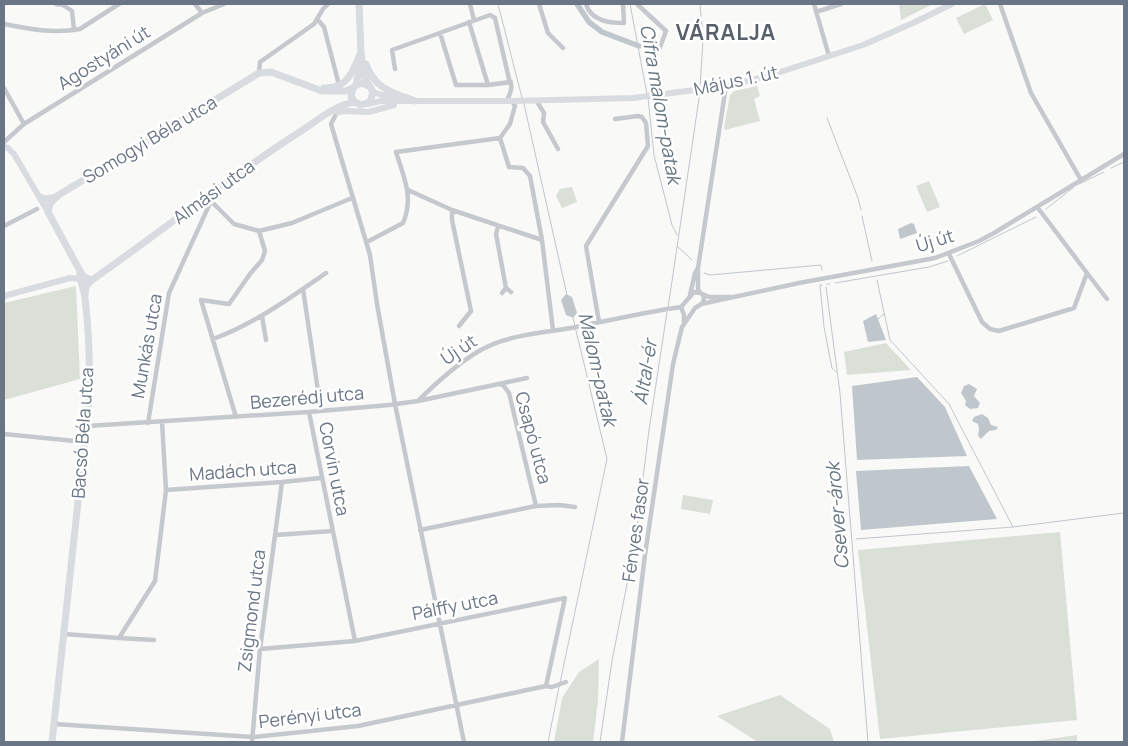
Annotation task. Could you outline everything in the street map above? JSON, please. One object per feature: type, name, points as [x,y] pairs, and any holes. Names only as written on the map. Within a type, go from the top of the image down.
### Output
[{"type":"main road","points":[[359,4],[364,76],[371,89],[372,99],[368,104],[361,105],[355,102],[351,94],[355,86],[361,52]]},
{"type":"main road","name":"Május 1. út","points":[[368,104],[381,101],[516,101],[642,97],[726,86],[768,76],[864,46],[952,4]]},
{"type":"main road","points":[[310,87],[329,88],[339,85],[353,74],[361,52]]},
{"type":"main road","points":[[361,52],[370,74],[377,84],[386,90],[415,101]]},
{"type":"main road","points":[[260,73],[271,72],[310,87],[330,92],[346,91],[364,84],[371,89]]},
{"type":"main road","name":"Somogyi Béla utca","points":[[48,212],[50,204],[57,196],[260,73]]},
{"type":"main road","name":"Május 1. út","points":[[371,89],[382,95],[415,101]]},
{"type":"main road","points":[[312,124],[337,112],[369,112],[385,106],[415,101]]},
{"type":"main road","name":"Almási utca","points":[[85,295],[86,286],[92,280],[259,158],[344,104],[355,102]]},
{"type":"main road","name":"Bacsó Béla utca","points":[[4,147],[11,150],[14,154],[40,197],[80,275],[85,295],[90,376],[87,426],[52,742]]},
{"type":"main road","points":[[40,197],[50,199],[57,196]]},
{"type":"main road","points":[[4,296],[80,275],[92,280]]},
{"type":"street","points":[[56,4],[72,11],[74,30]]},
{"type":"street","points":[[4,24],[39,31],[65,32],[80,29],[118,4]]},
{"type":"street","points":[[195,4],[202,13]]},
{"type":"street","name":"Agostyáni út","points":[[4,142],[24,124],[202,13],[224,4]]},
{"type":"street","points":[[260,73],[260,62],[318,20],[320,13],[328,4]]},
{"type":"street","points":[[470,4],[471,21],[488,85]]},
{"type":"street","points":[[540,4],[548,33],[563,48]]},
{"type":"street","points":[[586,4],[587,8],[598,20],[624,23],[623,4]]},
{"type":"street","points":[[637,4],[666,31],[660,47]]},
{"type":"street","points":[[815,4],[829,56]]},
{"type":"street","points":[[816,12],[841,4]]},
{"type":"street","points":[[1000,4],[1030,93],[1080,180]]},
{"type":"street","points":[[367,242],[403,223],[408,211],[408,190],[396,152],[500,138],[510,124],[516,101],[495,18],[490,15],[392,50],[395,69]]},
{"type":"street","points":[[318,20],[324,27],[339,85]]},
{"type":"street","points":[[440,33],[456,85],[488,85],[511,82]]},
{"type":"street","points":[[701,304],[704,299],[698,289],[698,268],[726,86]]},
{"type":"street","points":[[4,88],[24,124]]},
{"type":"street","points":[[536,100],[544,113],[544,122],[558,149]]},
{"type":"street","points":[[331,124],[337,112]]},
{"type":"street","points":[[599,322],[586,246],[648,146],[646,123],[642,118],[638,116],[615,120]]},
{"type":"street","points":[[324,118],[331,124],[352,198],[367,242],[394,404],[464,742]]},
{"type":"street","points":[[500,138],[509,167],[523,168],[530,176],[542,240],[553,330]]},
{"type":"street","name":"Új út","points":[[701,304],[949,254],[979,241],[1038,208],[1124,154]]},
{"type":"street","points":[[408,190],[452,210],[542,240]]},
{"type":"street","name":"Munkás utca","points":[[148,423],[168,293],[211,202],[212,193]]},
{"type":"street","points":[[211,202],[234,224],[259,231],[292,223],[352,198]]},
{"type":"street","points":[[1038,208],[1107,299]]},
{"type":"street","points":[[4,226],[37,210]]},
{"type":"street","name":"Új út","points":[[452,210],[452,220],[471,311],[459,326]]},
{"type":"street","points":[[498,226],[496,234],[506,288],[511,292]]},
{"type":"street","points":[[236,417],[202,300],[229,304],[262,260],[265,251],[259,231]]},
{"type":"street","points":[[949,254],[982,322],[986,327],[995,331],[1074,308],[1087,273]]},
{"type":"street","points":[[690,295],[698,268]]},
{"type":"street","points":[[213,339],[235,331],[262,316],[326,273]]},
{"type":"street","points":[[502,293],[506,288]]},
{"type":"street","points":[[303,289],[321,411]]},
{"type":"street","points":[[681,307],[694,292],[701,293]]},
{"type":"street","name":"Új út","points":[[701,293],[709,297],[732,297]]},
{"type":"street","name":"Fényes fasor","points":[[622,742],[645,555],[674,364],[684,324],[691,313],[701,304]]},
{"type":"street","name":"Új út","points":[[418,401],[438,381],[478,352],[490,346],[553,330],[681,307]]},
{"type":"street","name":"Fényes fasor","points":[[681,307],[684,324]]},
{"type":"street","points":[[683,313],[691,313]]},
{"type":"street","points":[[262,316],[266,340]]},
{"type":"street","name":"Bezerédj utca","points":[[87,426],[309,412],[394,404],[418,401],[527,378]]},
{"type":"street","name":"Csapó utca","points":[[495,384],[503,385],[509,393],[536,506]]},
{"type":"street","name":"Corvin utca","points":[[309,412],[355,641]]},
{"type":"street","points":[[119,638],[155,581],[166,490],[162,422]]},
{"type":"street","points":[[4,434],[85,442]]},
{"type":"street","name":"Madách utca","points":[[166,490],[321,478]]},
{"type":"street","name":"Zsigmond utca","points":[[252,739],[260,649],[282,482]]},
{"type":"street","name":"Csapó utca","points":[[420,530],[536,506],[559,505],[575,507]]},
{"type":"street","name":"Corvin utca","points":[[275,535],[333,531]]},
{"type":"street","name":"Pálffy utca","points":[[260,649],[355,641],[565,598],[546,686]]},
{"type":"street","points":[[64,634],[154,640]]},
{"type":"street","name":"Perényi utca","points":[[54,724],[252,739],[358,726],[546,686],[552,687],[566,682]]},
{"type":"shaded area","points":[[899,4],[933,4],[901,20]]},
{"type":"shaded area","points":[[985,4],[993,20],[964,34],[956,18]]},
{"type":"shaded area","points":[[757,86],[760,96],[754,99],[760,121],[725,130],[730,95],[734,91]]},
{"type":"shaded area","points":[[929,181],[940,207],[927,212],[916,186]]},
{"type":"shaded area","points":[[572,187],[577,202],[562,208],[556,196],[560,189]]},
{"type":"shaded area","points":[[911,223],[914,224],[917,233],[900,239],[898,229]]},
{"type":"shaded area","points":[[76,286],[80,379],[4,400],[4,303]]},
{"type":"shaded area","points":[[566,294],[572,297],[577,313],[573,318],[566,315],[561,300]]},
{"type":"shaded area","points":[[876,314],[886,340],[868,342],[863,321]]},
{"type":"shaded area","points":[[886,343],[911,370],[847,375],[844,352]]},
{"type":"shaded area","points":[[917,377],[945,407],[967,456],[857,460],[852,386]]},
{"type":"shaded area","points":[[969,384],[977,389],[974,396],[980,403],[978,408],[970,409],[965,405],[966,401],[961,393],[964,386]]},
{"type":"shaded area","points":[[982,414],[988,418],[991,425],[998,427],[996,430],[989,431],[981,439],[978,436],[978,424],[972,421],[974,417]]},
{"type":"shaded area","points":[[969,466],[997,519],[861,530],[856,471]]},
{"type":"shaded area","points":[[683,495],[713,500],[710,514],[681,509]]},
{"type":"shaded area","points":[[1060,532],[1077,720],[880,739],[858,550]]},
{"type":"shaded area","points":[[599,659],[598,701],[593,742],[554,742],[562,698],[579,672]]},
{"type":"shaded area","points":[[780,695],[830,729],[834,742],[758,742],[717,716]]},
{"type":"shaded area","points":[[1077,735],[1077,742],[1028,742]]},
{"type":"waterway","name":"Malom-patak","points":[[498,4],[522,98]]},
{"type":"waterway","points":[[577,4],[589,22],[602,32],[639,46]]},
{"type":"waterway","name":"Cifra malom-patak","points":[[630,4],[647,94]]},
{"type":"waterway","name":"Által-ér","points":[[700,4],[703,39],[700,88]]},
{"type":"waterway","name":"Által-ér","points":[[668,308],[700,92]]},
{"type":"waterway","name":"Cifra malom-patak","points":[[648,98],[654,155],[672,225],[677,235]]},
{"type":"waterway","name":"Malom-patak","points":[[524,104],[567,295]]},
{"type":"waterway","points":[[827,118],[861,210]]},
{"type":"waterway","points":[[1111,168],[1124,162]]},
{"type":"waterway","points":[[1079,184],[1104,172]]},
{"type":"waterway","points":[[1046,209],[1074,187]]},
{"type":"waterway","points":[[862,216],[872,261]]},
{"type":"waterway","points":[[957,256],[1036,217]]},
{"type":"waterway","points":[[677,246],[692,260]]},
{"type":"waterway","points":[[835,283],[929,267],[948,261]]},
{"type":"waterway","points":[[704,273],[710,275],[821,265],[822,270]]},
{"type":"waterway","points":[[877,280],[890,340],[949,404],[1013,527]]},
{"type":"waterway","points":[[822,285],[820,285],[824,327],[832,368],[836,372]]},
{"type":"waterway","name":"Csever-árok","points":[[826,287],[840,393],[868,742]]},
{"type":"waterway","name":"Által-ér","points":[[600,742],[612,661],[635,543],[649,430],[667,312]]},
{"type":"waterway","points":[[878,319],[884,314]]},
{"type":"waterway","name":"Malom-patak","points":[[560,683],[607,459],[573,318]]},
{"type":"waterway","points":[[856,539],[1013,527],[1124,513]]},
{"type":"waterway","name":"Malom-patak","points":[[548,742],[559,687]]},
{"type":"district","name":"VÁRALJA","points":[[726,32]]}]
